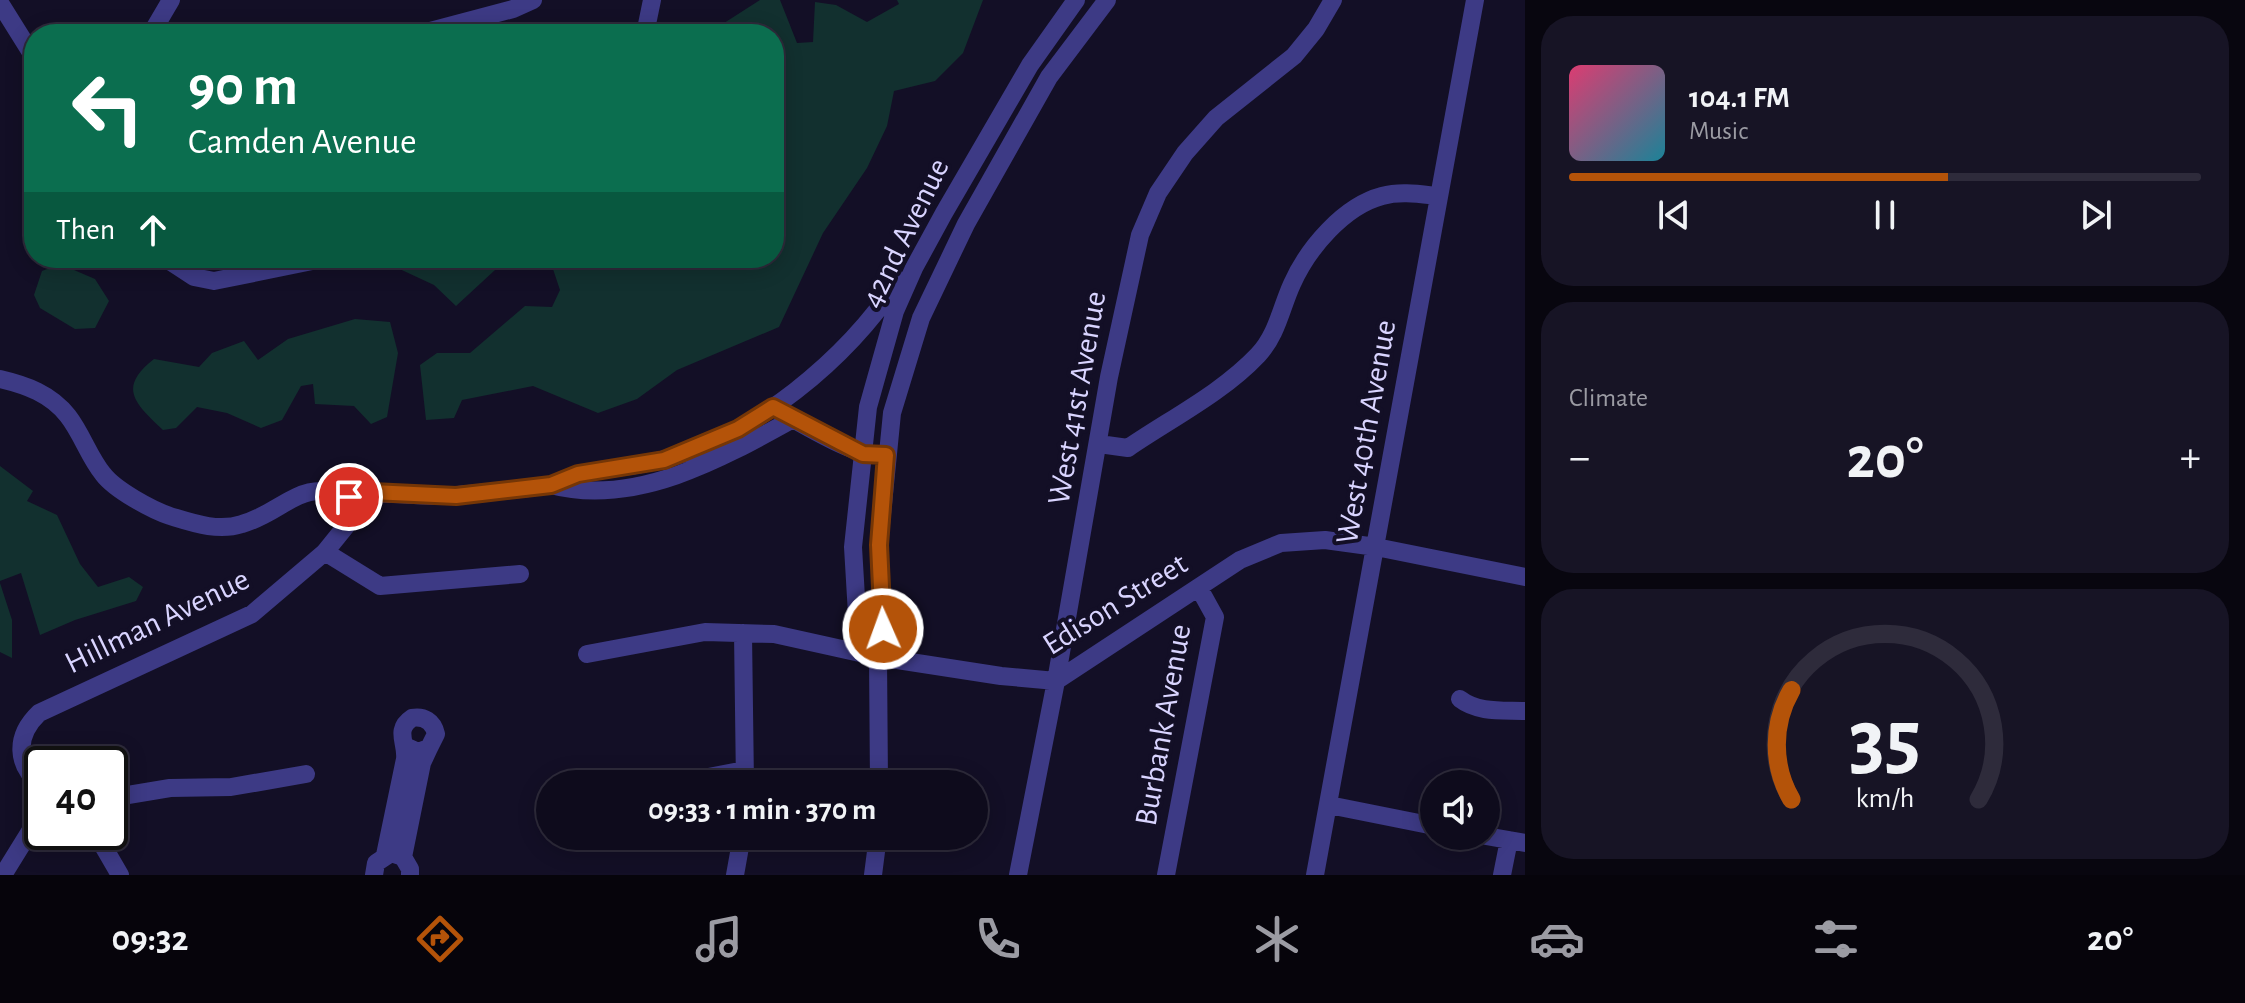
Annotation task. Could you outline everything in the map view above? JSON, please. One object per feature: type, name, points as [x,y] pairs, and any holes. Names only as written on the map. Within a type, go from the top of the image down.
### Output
[{"type":"street","points":[[157,24],[171,0]]},
{"type":"street","points":[[457,24],[513,9],[533,0]]},
{"type":"street","points":[[647,24],[652,0]]},
{"type":"street","name":"42nd Avenue","points":[[878,657],[858,631],[853,547],[868,407],[895,311],[944,213],[1030,65],[1076,0]]},
{"type":"street","name":"42nd Avenue","points":[[879,770],[878,657],[883,629],[879,545],[892,413],[921,318],[966,224],[1049,77],[1107,0]]},
{"type":"street","name":"West 41st Avenue","points":[[1018,875],[1056,681],[1109,377],[1140,235],[1158,193],[1185,153],[1216,118],[1294,56],[1316,29],[1333,0]]},
{"type":"street","name":"West 40th Avenue","points":[[1315,875],[1475,0]]},
{"type":"street","points":[[0,3],[24,41]]},
{"type":"street","points":[[1099,444],[1128,448],[1231,380],[1270,340],[1300,267],[1337,223],[1358,207],[1382,196],[1411,193],[1437,196]]},
{"type":"street","points":[[349,497],[372,492],[456,496],[551,485],[578,474],[664,460],[727,435],[796,390],[837,352],[885,302],[944,213]]},
{"type":"street","points":[[180,268],[194,277],[214,281],[278,268]]},
{"type":"street","name":"Hillman Avenue","points":[[0,379],[27,385],[50,399],[68,416],[104,476],[120,489],[167,515],[211,527],[240,525],[260,517],[292,497],[314,490],[333,490],[349,497],[353,509],[346,526],[325,552],[252,614],[39,713],[23,733],[20,752],[24,763]]},
{"type":"street","points":[[773,407],[863,454],[886,455]]},
{"type":"street","points":[[551,485],[578,492],[627,487],[674,476],[732,453],[793,419]]},
{"type":"street","name":"Edison Street","points":[[587,654],[705,632],[774,634],[878,657],[1056,681],[1240,560],[1281,543],[1325,540],[1376,547],[1525,577]]},
{"type":"street","points":[[325,552],[380,586],[520,574]]},
{"type":"street","name":"Burbank Avenue","points":[[1166,875],[1215,617],[1199,588]]},
{"type":"street","points":[[743,633],[745,770]]},
{"type":"street","points":[[1460,699],[1487,710],[1525,711]]},
{"type":"street","points":[[399,862],[422,763],[435,739],[435,728],[428,720],[417,717],[407,721],[402,731],[403,743],[418,752],[429,748]]},
{"type":"street","points":[[399,862],[407,747]]},
{"type":"street","points":[[128,795],[170,788],[231,787],[306,774]]},
{"type":"street","points":[[1329,805],[1420,823]]},
{"type":"street","points":[[3,875],[24,841]]},
{"type":"street","points":[[1502,875],[1517,842]]},
{"type":"street","points":[[105,850],[120,875]]},
{"type":"street","points":[[735,875],[739,850]]},
{"type":"street","points":[[873,875],[876,850]]},
{"type":"street","points":[[374,875],[376,863],[399,862]]},
{"type":"green space","points":[[760,0],[780,0],[797,43],[813,42],[815,2],[836,5],[867,22],[899,4],[897,0],[983,0],[963,53],[935,81],[894,91],[887,126],[867,168],[823,233],[779,327],[677,370],[637,399],[598,413],[533,386],[462,400],[454,418],[426,420],[420,365],[437,353],[470,353],[525,306],[552,307],[560,290],[553,268],[784,268],[784,24],[723,24]]},
{"type":"green space","points":[[69,268],[95,279],[109,301],[95,328],[75,329],[40,308],[34,295],[42,271]]},
{"type":"green space","points":[[397,268],[497,268],[456,306],[434,285]]},
{"type":"green space","points":[[355,319],[390,322],[398,353],[387,417],[371,424],[354,406],[315,404],[313,384],[301,386],[282,420],[261,428],[227,413],[197,407],[176,428],[163,430],[134,395],[136,379],[154,359],[199,367],[212,353],[244,341],[258,360],[288,339]]},
{"type":"green space","points":[[0,466],[33,491],[27,501],[57,515],[80,564],[98,587],[129,577],[143,587],[136,601],[75,620],[40,635],[21,573],[0,581]]},
{"type":"green space","points":[[0,583],[12,620],[12,658],[0,652]]},
{"type":"route","points":[[349,497],[372,492],[456,496],[551,485],[578,474],[664,460],[738,429],[773,407],[863,454],[886,455],[879,545],[883,629]]}]
